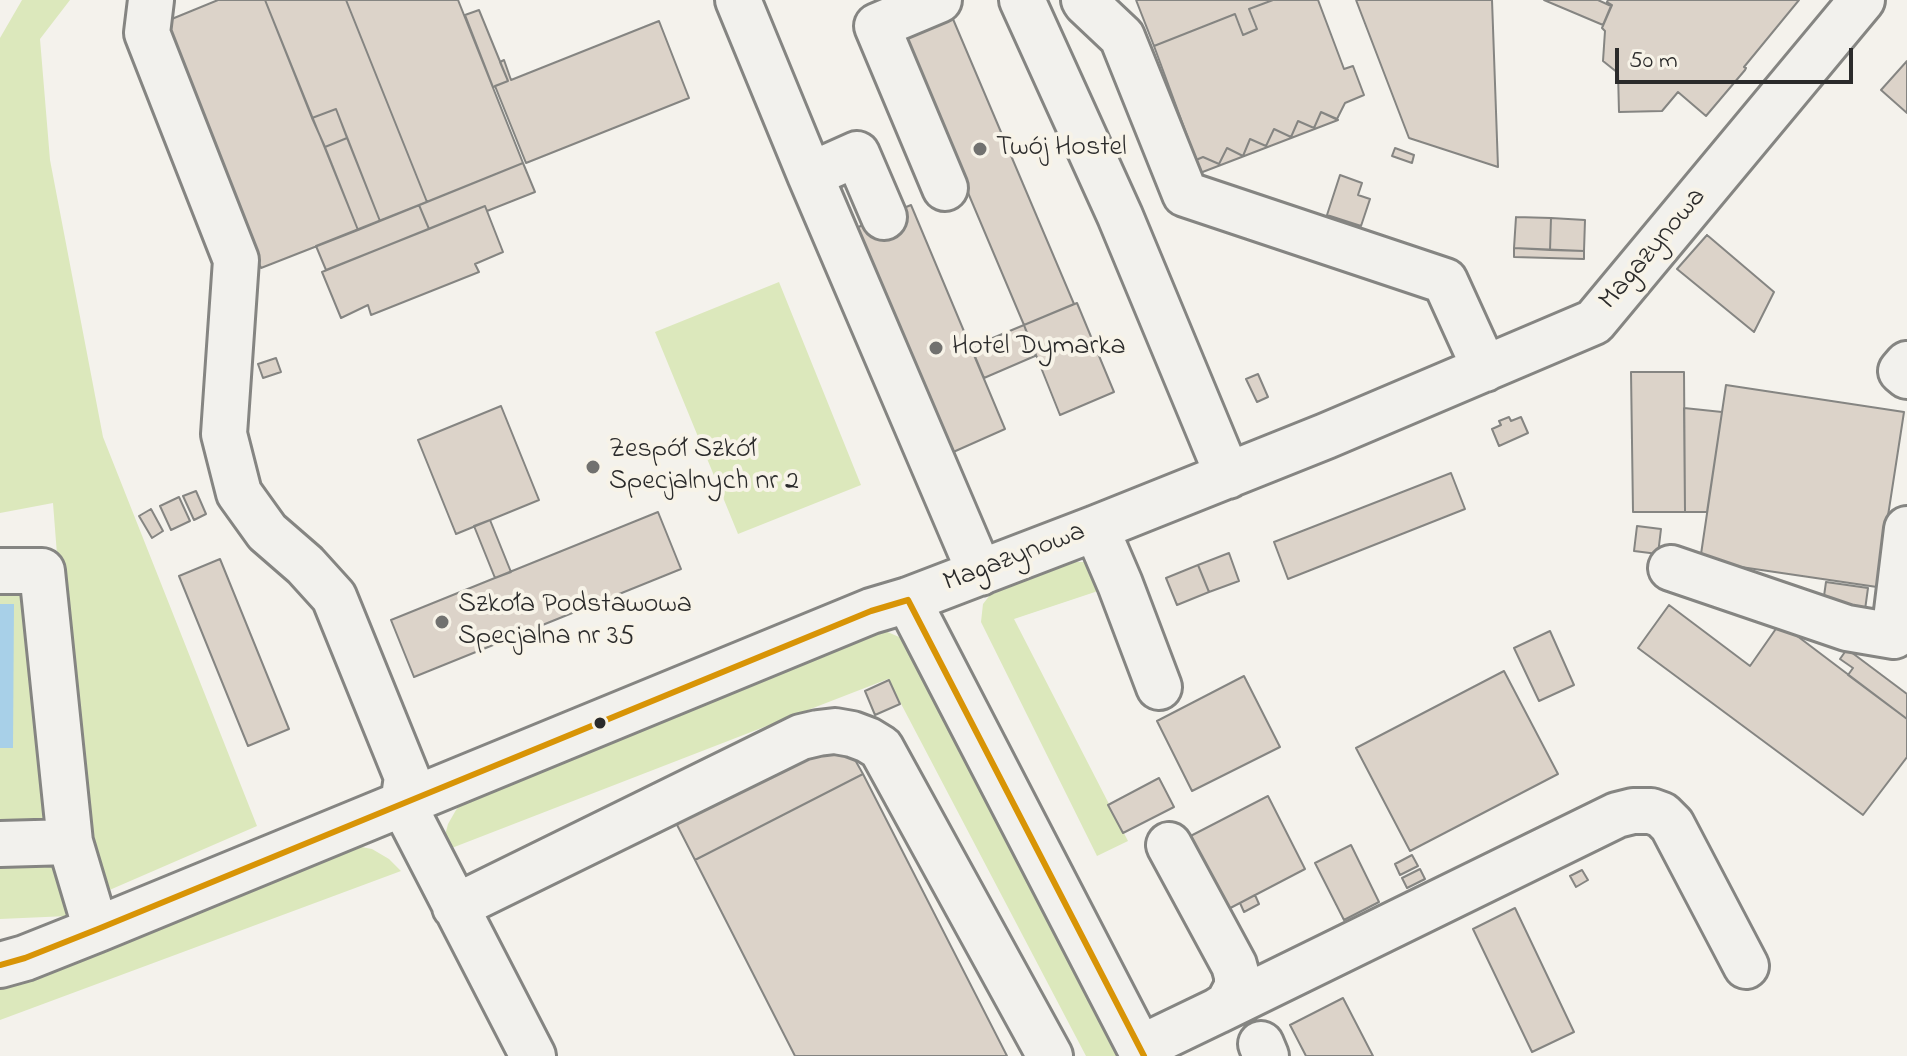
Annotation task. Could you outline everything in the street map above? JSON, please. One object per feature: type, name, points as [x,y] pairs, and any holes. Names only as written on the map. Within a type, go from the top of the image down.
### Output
[{"type":"street","points":[[151,0],[147,33],[236,260],[224,434],[239,493],[267,532],[305,565],[334,597],[407,777],[403,804],[533,1056]]},
{"type":"street","points":[[738,0],[980,573]]},
{"type":"street","points":[[939,0],[877,26],[945,188]]},
{"type":"street","points":[[1022,0],[1120,216],[1228,476]]},
{"type":"street","points":[[1084,0],[1122,37],[1185,194],[1445,281],[1485,369]]},
{"type":"street","name":"Magazynowa","points":[[0,965],[98,929],[871,611],[980,573],[1228,476],[1594,322],[1862,0]]},
{"type":"street","points":[[810,175],[857,154],[884,217]]},
{"type":"street","points":[[1907,364],[1901,371],[1907,376]]},
{"type":"street","points":[[1096,528],[1159,687]]},
{"type":"street","points":[[1671,568],[1847,628],[1894,636],[1907,529]]},
{"type":"street","points":[[0,571],[42,571],[70,842],[98,929]]},
{"type":"street","points":[[908,600],[1142,1052],[1217,1011],[1617,815],[1633,811],[1651,811],[1662,815],[1672,825],[1746,966]]},
{"type":"street","points":[[455,907],[801,737],[835,731],[852,734],[881,748],[1050,1056]]},
{"type":"street","points":[[0,844],[70,842]]},
{"type":"street","points":[[1169,845],[1234,965],[1237,987],[1228,1004],[1217,1011]]},
{"type":"green space","points":[[22,0],[70,0],[40,39],[50,160],[103,437],[257,826],[98,895],[70,722],[53,503],[0,513],[0,38]]},
{"type":"green space","points":[[779,282],[861,485],[738,534],[655,332]]},
{"type":"green space","points":[[1072,562],[1084,562],[1094,569],[1104,589],[1014,619],[1128,841],[1097,856],[981,622],[983,604],[997,586]]},
{"type":"green space","points":[[0,582],[36,582],[56,828],[0,830]]},
{"type":"green space","points":[[883,630],[906,640],[1126,1056],[1086,1056],[888,679],[444,851],[448,824],[464,801],[854,636]]},
{"type":"green space","points":[[356,846],[372,849],[401,871],[0,1020],[0,981]]},
{"type":"green space","points":[[57,854],[74,903],[68,916],[0,919],[0,855]]},
{"type":"water","points":[[0,604],[14,604],[13,748],[0,748]]},
{"type":"building","points":[[218,0],[265,0],[358,230],[261,268],[162,23]]},
{"type":"building","points":[[265,0],[346,0],[427,202],[380,221],[336,109],[312,118]]},
{"type":"building","points":[[346,0],[458,0],[523,163],[427,202]]},
{"type":"building","points":[[1136,0],[1273,0],[1249,9],[1257,29],[1243,35],[1235,14],[1154,46]]},
{"type":"building","points":[[1273,0],[1318,0],[1344,69],[1353,66],[1364,95],[1345,103],[1337,119],[1321,112],[1314,128],[1298,121],[1291,137],[1274,129],[1266,146],[1250,139],[1243,156],[1227,148],[1219,164],[1203,157],[1196,160],[1154,46],[1235,14],[1243,35],[1257,29],[1249,9]]},
{"type":"building","points":[[1356,0],[1492,0],[1498,167],[1409,138]]},
{"type":"building","points":[[1544,0],[1598,0],[1611,6],[1603,25]]},
{"type":"building","points":[[1608,0],[1799,0],[1706,116],[1678,92],[1662,111],[1619,112],[1618,73],[1603,61],[1605,31],[1602,28],[1612,5]]},
{"type":"building","points":[[479,10],[508,81],[493,87],[465,15]]},
{"type":"building","points":[[950,12],[1074,304],[1024,325],[900,32]]},
{"type":"building","points":[[659,21],[689,98],[526,163],[495,86],[508,81],[500,62],[504,60],[511,80]]},
{"type":"building","points":[[1907,61],[1907,113],[1881,90]]},
{"type":"building","points":[[336,109],[347,138],[325,147],[312,118]]},
{"type":"building","points":[[1321,112],[1338,120],[1200,173],[1196,160],[1203,157],[1219,164],[1227,148],[1243,156],[1250,139],[1266,146],[1274,129],[1291,137],[1298,121],[1314,128]]},
{"type":"building","points":[[347,138],[380,221],[358,230],[325,147]]},
{"type":"building","points":[[1395,148],[1414,155],[1412,163],[1392,156]]},
{"type":"building","points":[[523,163],[535,192],[487,211],[485,206],[429,229],[419,205]]},
{"type":"building","points":[[1340,175],[1362,183],[1358,195],[1370,199],[1361,226],[1327,215]]},
{"type":"building","points":[[419,205],[429,229],[326,270],[316,246]]},
{"type":"building","points":[[911,205],[1005,429],[951,453],[856,228]]},
{"type":"building","points":[[485,206],[503,252],[475,264],[479,272],[371,315],[368,305],[341,318],[322,272]]},
{"type":"building","points":[[1516,217],[1551,218],[1550,250],[1514,248]]},
{"type":"building","points":[[1551,218],[1585,220],[1584,251],[1550,250]]},
{"type":"building","points":[[1707,235],[1774,292],[1754,332],[1677,269]]},
{"type":"building","points":[[1514,248],[1584,251],[1584,259],[1514,257]]},
{"type":"building","points":[[1077,303],[1114,392],[1060,415],[1024,325]]},
{"type":"building","points":[[1024,325],[1035,356],[984,378],[971,347]]},
{"type":"building","points":[[276,358],[281,372],[263,378],[258,364]]},
{"type":"building","points":[[1631,372],[1684,372],[1685,512],[1633,512]]},
{"type":"building","points":[[1258,374],[1268,397],[1257,402],[1246,379]]},
{"type":"building","points":[[1726,385],[1904,412],[1877,587],[1700,561]]},
{"type":"building","points":[[501,406],[539,500],[456,534],[418,440]]},
{"type":"building","points":[[1684,408],[1722,412],[1707,512],[1685,512]]},
{"type":"building","points":[[1509,417],[1511,421],[1521,417],[1528,433],[1499,446],[1492,429],[1501,425],[1499,421]]},
{"type":"building","points":[[1451,473],[1465,509],[1288,579],[1274,542]]},
{"type":"building","points":[[196,491],[206,514],[194,520],[183,496]]},
{"type":"building","points":[[179,497],[190,521],[171,530],[160,506]]},
{"type":"building","points":[[151,509],[163,531],[152,538],[139,516]]},
{"type":"building","points":[[658,512],[681,569],[414,677],[391,620]]},
{"type":"building","points":[[490,520],[511,572],[495,578],[474,526]]},
{"type":"building","points":[[1637,526],[1661,529],[1658,554],[1634,551]]},
{"type":"building","points":[[1229,553],[1239,581],[1209,592],[1198,565]]},
{"type":"building","points":[[220,559],[289,729],[248,746],[179,576]]},
{"type":"building","points":[[1198,565],[1209,592],[1177,605],[1166,578]]},
{"type":"building","points":[[1826,582],[1868,588],[1864,617],[1822,610]]},
{"type":"building","points":[[1669,605],[1750,666],[1780,623],[1907,719],[1907,757],[1863,815],[1638,648]]},
{"type":"building","points":[[1550,631],[1574,685],[1539,701],[1514,648]]},
{"type":"building","points":[[1847,649],[1907,694],[1907,719],[1848,675],[1853,668],[1840,659]]},
{"type":"building","points":[[1504,671],[1558,774],[1410,851],[1356,748]]},
{"type":"building","points":[[1244,676],[1280,747],[1192,791],[1157,721]]},
{"type":"building","points":[[889,680],[900,704],[875,715],[865,691]]},
{"type":"building","points":[[834,741],[850,751],[863,774],[695,860],[673,817]]},
{"type":"building","points":[[863,774],[1007,1056],[795,1056],[695,860]]},
{"type":"building","points":[[1159,778],[1174,807],[1123,833],[1108,805]]},
{"type":"building","points":[[1268,796],[1305,869],[1215,916],[1177,843]]},
{"type":"building","points":[[1351,845],[1379,902],[1344,920],[1315,863]]},
{"type":"building","points":[[1412,855],[1418,866],[1400,875],[1395,864]]},
{"type":"building","points":[[1420,869],[1425,879],[1407,888],[1402,878]]},
{"type":"building","points":[[1582,870],[1588,880],[1576,887],[1570,876]]},
{"type":"building","points":[[1255,895],[1259,904],[1244,912],[1240,903]]},
{"type":"building","points":[[1515,908],[1574,1032],[1532,1052],[1473,929]]},
{"type":"building","points":[[1343,998],[1373,1056],[1306,1056],[1290,1025]]},
{"type":"transit line","points":[[908,600],[1144,1056]]},
{"type":"transit line","points":[[0,965],[98,929],[871,611],[908,600]]},
{"type":"place","name":"Twój Hostel","points":[[980,149]]},
{"type":"place","name":"Hotel Dymarka","points":[[936,348]]},
{"type":"place","name":"Zespół Szkół Specjalnych nr 2","points":[[593,467]]},
{"type":"place","name":"Szkoła Podstawowa Specjalna nr 35","points":[[442,622]]}]
